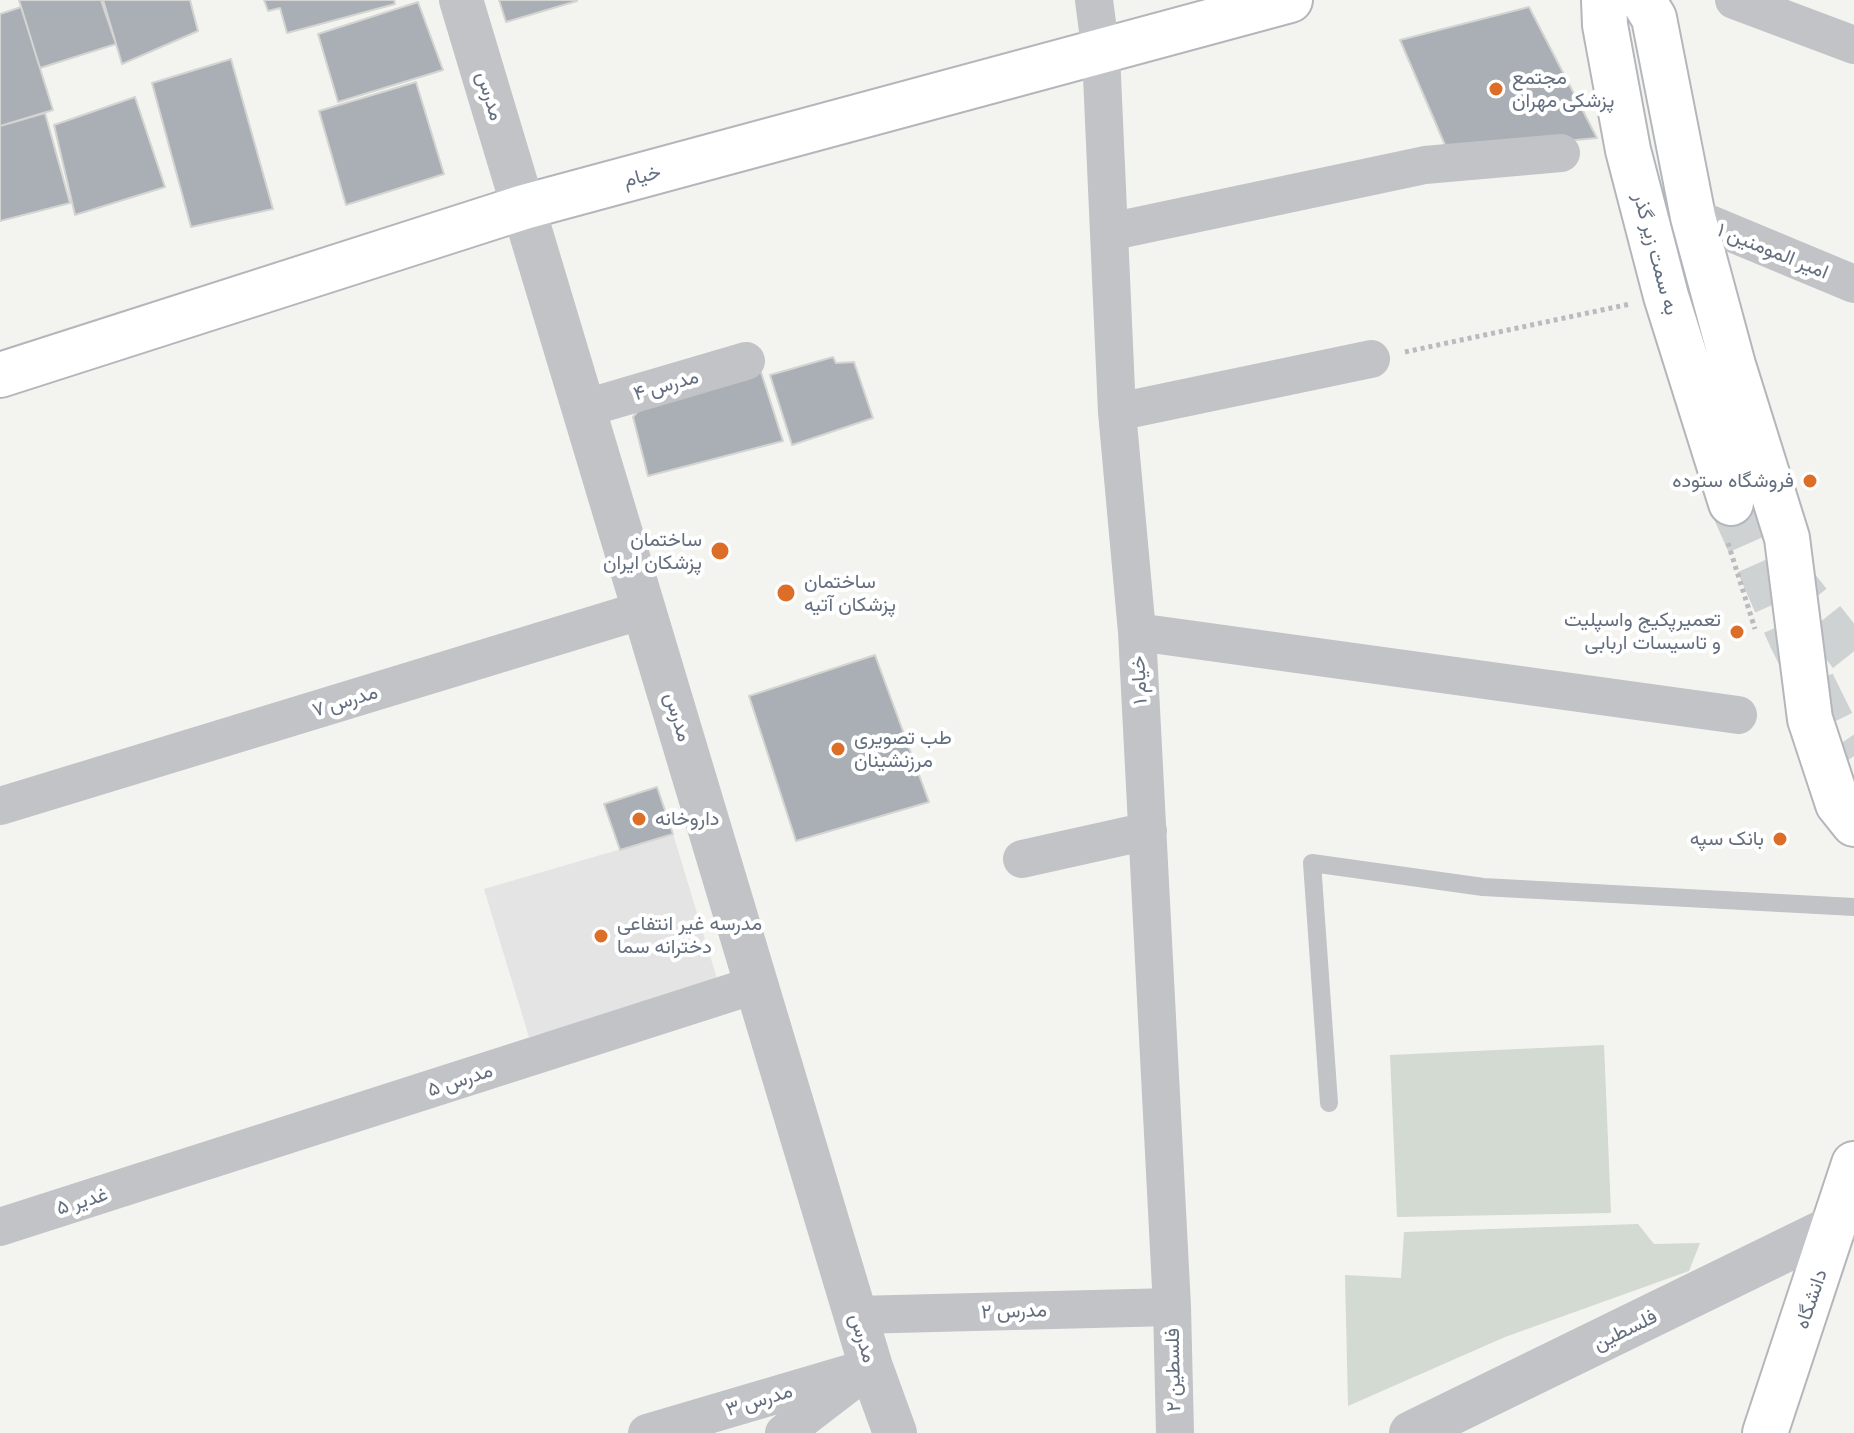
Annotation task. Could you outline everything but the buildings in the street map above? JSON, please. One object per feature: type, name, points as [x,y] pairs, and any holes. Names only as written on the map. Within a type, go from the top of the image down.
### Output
[{"type":"main road","name":"خیام","points":[[0,375],[524,207],[1101,54],[1290,0]]},
{"type":"main road","name":"به سمت زیر گذر","points":[[1604,0],[1605,25],[1628,150],[1666,296],[1731,503]]},
{"type":"main road","points":[[1643,0],[1654,18],[1693,217],[1733,365],[1787,538],[1810,719],[1838,804],[1854,824]]},
{"type":"main road","name":"دانشگاه","points":[[1765,1433],[1837,1225],[1854,1164]]},
{"type":"street","name":"مدرس","points":[[461,0],[586,408],[871,1367],[895,1433]]},
{"type":"street","name":"خیام ۱","points":[[1094,0],[1101,54],[1117,412],[1137,632],[1172,1307]]},
{"type":"street","points":[[1734,0],[1854,45]]},
{"type":"street","points":[[1109,232],[1425,165],[1561,153]]},
{"type":"street","name":"امیر المومنین ۱","points":[[1693,217],[1854,284]]},
{"type":"street","points":[[1117,412],[1371,359]]},
{"type":"street","name":"مدرس ۴","points":[[586,408],[746,361]]},
{"type":"street","name":"مدرس ۷","points":[[0,806],[646,609]]},
{"type":"street","points":[[1137,632],[1738,715]]},
{"type":"street","points":[[1022,859],[1148,831]]},
{"type":"street","name":"مدرس ۵","points":[[163,1176],[758,984]]},
{"type":"street","name":"غدیر ۵","points":[[0,1227],[163,1176]]},
{"type":"street","name":"فلسطین","points":[[1411,1433],[1837,1225]]},
{"type":"street","name":"مدرس ۲","points":[[856,1315],[1172,1307]]},
{"type":"street","name":"فلسطین ۲","points":[[1172,1307],[1175,1433]]},
{"type":"street","points":[[784,1433],[871,1367]]},
{"type":"street","name":"مدرس ۳","points":[[647,1433],[871,1367]]},
{"type":"lane","points":[[1329,1103],[1312,863],[1483,887],[1854,907]]},
{"type":"path","points":[[1371,359],[1666,296]]},
{"type":"shaded area","name":"مدرسه غیر انتفاعی دخترانه سما","points":[[673,834],[718,982],[529,1037],[484,889]]},
{"type":"shaded area","points":[[1604,1045],[1611,1213],[1397,1217],[1390,1055]]},
{"type":"shaded area","points":[[1638,1224],[1654,1244],[1700,1243],[1689,1271],[1505,1337],[1348,1406],[1345,1275],[1401,1278],[1404,1232]]},
{"type":"tunnel","points":[[1731,503],[1791,639],[1835,728],[1854,756]]},
{"type":"tunnel","points":[[1782,568],[1854,659]]},
{"type":"place","name":"مجتمع پزشکی مهران","points":[[1496,89]]},
{"type":"place","name":"فروشگاه ستوده","points":[[1810,481]]},
{"type":"place","name":"ساختمان پزشکان ایران","points":[[720,551]]},
{"type":"place","name":"ساختمان پزشکان آتیه","points":[[786,593]]},
{"type":"place","name":"تعمیرپکیج واسپلیت و تاسیسات اربابی","points":[[1737,632]]},
{"type":"place","name":"طب تصویری مرزنشینان","points":[[838,749]]},
{"type":"place","name":"داروخانه","points":[[639,819]]},
{"type":"place","name":"بانک سپه","points":[[1780,839]]},
{"type":"place","name":"مدرسه غیر انتفاعی دخترانه سما","points":[[601,936]]}]
